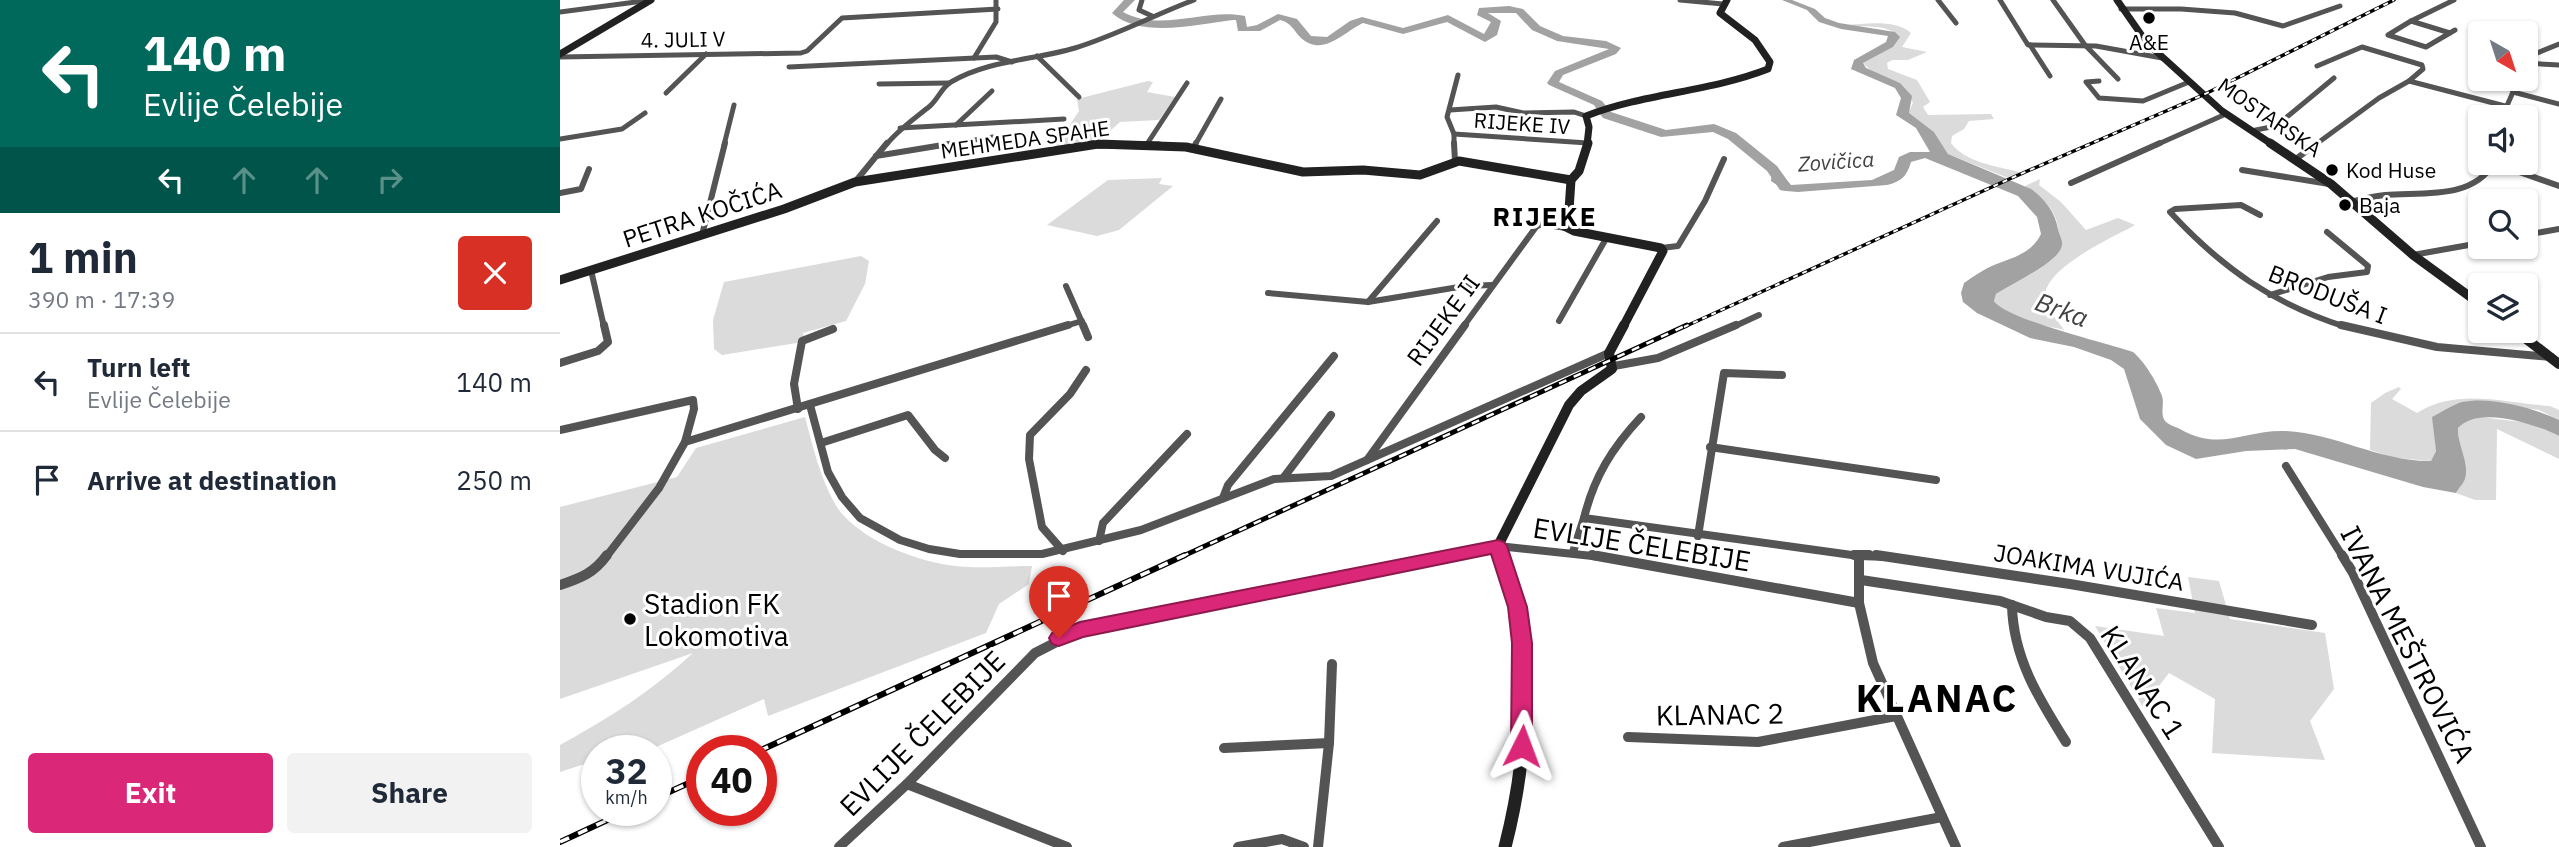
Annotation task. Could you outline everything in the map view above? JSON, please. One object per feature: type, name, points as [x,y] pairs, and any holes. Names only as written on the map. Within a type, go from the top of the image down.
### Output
[{"type":"street","points":[[560,12],[651,0]]},
{"type":"street","points":[[560,55],[651,0]]},
{"type":"street","points":[[974,58],[996,22],[996,0]]},
{"type":"street","points":[[1142,0],[1139,10],[1150,17]]},
{"type":"street","points":[[879,84],[949,83],[982,69],[1067,50],[1140,25],[1150,17],[1194,0]]},
{"type":"street","points":[[1450,110],[1496,107],[1523,113],[1574,112],[1588,115],[1644,97],[1755,76],[1768,69],[1770,62],[1765,51],[1742,27],[1720,13],[1725,2],[1680,0]]},
{"type":"street","points":[[1938,0],[1956,23]]},
{"type":"street","points":[[2000,0],[2050,76]]},
{"type":"street","points":[[2053,0],[2085,45],[2118,79]]},
{"type":"street","name":"MOSTARSKA","points":[[2117,0],[2138,33],[2162,58],[2227,114],[2331,184],[2413,255],[2468,295]]},
{"type":"street","points":[[2411,21],[2452,31],[2426,47],[2388,35],[2411,21],[2454,0]]},
{"type":"street","points":[[2206,5],[2211,11]]},
{"type":"street","points":[[2121,9],[2211,11],[2247,15],[2283,26],[2340,6]]},
{"type":"street","name":"4. JULI V","points":[[560,55],[807,51],[838,19],[844,17],[998,9]]},
{"type":"street","points":[[2538,54],[2559,44]]},
{"type":"street","points":[[2030,45],[2085,45],[2162,58]]},
{"type":"street","points":[[2296,159],[2379,98],[2420,73],[2422,65],[2368,48],[2347,52],[2317,66]]},
{"type":"street","points":[[666,93],[706,54]]},
{"type":"street","points":[[789,67],[1002,57],[1012,62]]},
{"type":"street","points":[[1037,57],[1079,97]]},
{"type":"street","points":[[2538,62],[2559,65]]},
{"type":"street","points":[[1455,161],[1454,134],[1447,117],[1458,75]]},
{"type":"street","points":[[2251,131],[2276,126],[2334,78]]},
{"type":"street","points":[[2099,81],[2086,82],[2099,98],[2137,102],[2189,82]]},
{"type":"street","points":[[2409,81],[2501,105]]},
{"type":"street","points":[[855,182],[900,128],[939,98],[949,83]]},
{"type":"street","points":[[1147,144],[1187,83]]},
{"type":"street","points":[[956,125],[992,91]]},
{"type":"street","points":[[2506,105],[2513,92],[2559,104]]},
{"type":"street","points":[[1192,149],[1221,99]]},
{"type":"street","points":[[702,235],[734,105]]},
{"type":"street","points":[[560,139],[626,128],[645,114]]},
{"type":"street","points":[[2071,183],[2227,114]]},
{"type":"street","points":[[1588,115],[1588,143],[1579,171],[1571,180],[1569,210],[1563,224],[1566,229],[1661,248],[1678,246],[1705,201],[1724,159]]},
{"type":"street","points":[[900,128],[1064,119]]},
{"type":"street","name":"RIJEKE IV","points":[[1454,134],[1588,143]]},
{"type":"street","points":[[560,144],[610,136]]},
{"type":"street","points":[[876,156],[993,137]]},
{"type":"street","name":"MEHMEDA SPAHE","points":[[855,182],[1078,146],[1116,143],[1192,149],[1303,172],[1363,170],[1420,174],[1455,161],[1571,180]]},
{"type":"street","points":[[560,193],[581,189],[589,169]]},
{"type":"street","points":[[2242,170],[2331,184]]},
{"type":"street","points":[[2353,201],[2382,195],[2464,187],[2488,175]]},
{"type":"street","points":[[2528,175],[2559,186]]},
{"type":"street","name":"PETRA KOČIĆA","points":[[560,280],[784,209],[855,182]]},
{"type":"street","name":"BRODUŠA I","points":[[2260,215],[2241,205],[2170,212],[2251,285],[2339,323],[2398,341],[2473,352],[2551,357]]},
{"type":"street","points":[[1368,302],[1437,221]]},
{"type":"street","name":"RIJEKE II","points":[[1365,462],[1538,225],[1566,229]]},
{"type":"street","points":[[2538,233],[2559,229]]},
{"type":"street","points":[[2270,295],[2328,277],[2367,272],[2368,266],[2327,232]]},
{"type":"street","points":[[1559,321],[1607,237]]},
{"type":"street","points":[[2413,255],[2468,245]]},
{"type":"street","points":[[810,405],[828,472],[842,497],[860,518],[900,540],[960,554],[1024,555],[1063,551],[1141,530],[1284,477],[1322,478],[1365,462],[1609,353],[1664,251],[1661,248]]},
{"type":"street","points":[[560,363],[598,351],[608,342],[591,270]]},
{"type":"street","points":[[1268,293],[1368,302],[1445,288],[1492,285]]},
{"type":"street","points":[[1066,286],[1088,337]]},
{"type":"street","points":[[1505,847],[1515,813],[1524,724],[1522,643],[1517,607],[1498,546],[1569,405],[1581,391],[1614,366],[1658,358],[1682,350],[1759,315]]},
{"type":"street","points":[[685,442],[1082,321]]},
{"type":"street","points":[[798,409],[794,384],[802,341],[833,329]]},
{"type":"street","points":[[2532,343],[2559,364]]},
{"type":"street","points":[[1609,353],[1614,366]]},
{"type":"street","points":[[1223,498],[1228,485],[1334,356]]},
{"type":"street","points":[[1063,551],[1042,527],[1029,458],[1030,433],[1070,394],[1086,370]]},
{"type":"street","points":[[1698,536],[1710,447],[1724,373],[1782,375]]},
{"type":"street","points":[[560,429],[693,400],[694,409],[685,442],[659,488],[606,559],[586,576],[560,585]]},
{"type":"street","points":[[821,443],[908,415],[935,450],[945,458]]},
{"type":"street","points":[[1284,477],[1331,415]]},
{"type":"street","points":[[1573,552],[1591,488],[1603,461],[1641,417]]},
{"type":"street","points":[[1098,541],[1103,523],[1186,434]]},
{"type":"street","points":[[1710,447],[1936,480]]},
{"type":"street","name":"IVANA MEŠTROVIĆA","points":[[2286,466],[2353,573],[2482,847]]},
{"type":"street","name":"JOAKIMA VUJIĆA","points":[[1584,518],[1698,536],[1858,556],[1874,555],[2070,584],[2312,625]]},
{"type":"street","name":"EVLIJE ČELEBIJE","points":[[839,847],[907,784],[1035,653],[1059,638],[1094,627],[1498,546],[1573,552],[1859,603]]},
{"type":"street","points":[[1858,556],[1861,580],[1859,603],[1873,663],[1956,847]]},
{"type":"street","name":"KLANAC 1","points":[[1861,580],[2012,605],[2046,617],[2070,621],[2090,638],[2220,847]]},
{"type":"street","points":[[2012,605],[2011,627],[2015,646],[2043,704],[2066,742]]},
{"type":"street","points":[[1318,847],[1329,743],[1332,664]]},
{"type":"street","name":"KLANAC 2","points":[[1628,737],[1758,742],[1896,716]]},
{"type":"street","points":[[1224,748],[1329,743]]},
{"type":"street","points":[[907,784],[1067,847]]},
{"type":"street","points":[[1783,847],[1942,817]]},
{"type":"street","points":[[1238,847],[1282,839],[1304,847]]},
{"type":"shaded area","points":[[1782,0],[1792,0],[1815,9],[1825,18],[1839,23],[1895,32],[1900,37],[1893,47],[1863,63],[1866,68],[1900,83],[1912,96],[1909,113],[1934,132],[1948,154],[2031,189],[2045,202],[2054,217],[2062,241],[2059,252],[2034,272],[1996,294],[1994,301],[2002,308],[2036,323],[2133,352],[2157,384],[2163,399],[2163,416],[2169,424],[2207,439],[2284,431],[2303,433],[2394,457],[2431,461],[2436,451],[2432,417],[2462,402],[2486,401],[2525,407],[2559,420],[2559,436],[2536,426],[2507,419],[2493,417],[2467,421],[2458,428],[2466,473],[2456,493],[2423,487],[2295,449],[2246,451],[2196,459],[2166,445],[2140,419],[2124,369],[2111,360],[2074,347],[2030,338],[1977,313],[1963,302],[1961,293],[1964,283],[1986,269],[2027,250],[2041,234],[2037,217],[2018,196],[1925,158],[1911,162],[1903,178],[1887,185],[1798,192],[1786,191],[1771,181],[1772,169],[1779,172],[1791,185],[1872,180],[1894,170],[1899,157],[1910,152],[1930,152],[1916,128],[1896,115],[1901,98],[1895,88],[1851,69],[1854,60],[1886,42],[1888,36],[1841,29],[1819,22],[1807,10]]},
{"type":"shaded area","points":[[1889,24],[1911,33],[1902,47],[1927,52],[1908,60],[1892,60],[1887,63],[1888,69],[1917,80],[1930,102],[1923,107],[1928,115],[1991,114],[1994,119],[1969,121],[1964,129],[1952,136],[1951,143],[1975,160],[2026,174],[2013,180],[1948,154],[1934,132],[1908,113],[1913,103],[1900,83],[1872,72],[1863,63],[1893,47],[1899,37],[1882,28],[1846,25]]},
{"type":"shaded area","points":[[1153,82],[1147,92],[1175,97],[1159,120],[1120,122],[1100,140],[1054,148],[1079,111],[1077,99]]},
{"type":"shaded area","points":[[1162,178],[1159,184],[1173,186],[1119,230],[1097,236],[1047,225],[1108,180]]},
{"type":"shaded area","points":[[2040,179],[2039,185],[2061,202],[2086,230],[2118,218],[2135,225],[2078,256],[2052,279],[2046,291],[2046,303],[2064,330],[2016,318],[1994,301],[1996,294],[2046,264],[2060,249],[2062,240],[2054,214],[2041,198],[2025,186]]},
{"type":"shaded area","points":[[861,256],[869,261],[865,284],[846,321],[803,333],[804,337],[797,343],[722,355],[714,349],[713,320],[724,282]]},
{"type":"shaded area","points":[[2399,387],[2401,389],[2392,399],[2417,413],[2448,401],[2482,399],[2550,406],[2559,410],[2559,420],[2539,410],[2479,401],[2435,438],[2436,451],[2431,461],[2395,458],[2370,450],[2371,403]]},
{"type":"shaded area","points":[[805,417],[817,462],[830,494],[845,517],[859,529],[894,549],[951,566],[1032,566],[1029,584],[999,604],[986,633],[768,716],[764,699],[672,740],[672,735],[581,735],[581,765],[560,772],[560,745],[630,703],[693,653],[560,699],[560,507],[677,477],[696,448]]},
{"type":"shaded area","points":[[2480,417],[2530,423],[2559,436],[2559,459],[2497,429],[2496,500],[2475,500],[2456,493],[2466,473],[2458,428],[2462,423]]},
{"type":"shaded area","points":[[2188,577],[2219,581],[2230,619],[2325,633],[2334,689],[2310,721],[2325,760],[2212,753],[2215,699],[2169,673],[2143,707],[2095,626],[2164,636],[2156,608],[2195,613]]},
{"type":"waterway","name":"Zovičica","points":[[1130,0],[1117,13],[1127,19],[1141,22],[1173,23],[1233,17],[1241,18],[1242,29],[1252,30],[1278,17],[1296,24],[1307,38],[1328,41],[1362,20],[1403,31],[1448,18],[1485,39],[1493,33],[1496,21],[1481,13],[1483,10],[1519,11],[1536,28],[1561,39],[1606,44],[1616,48],[1559,73],[1553,83],[1598,103],[1607,115],[1665,134],[1714,128],[1732,136],[1772,169],[1785,187]]},
{"type":"railway","points":[[1684,327],[2016,176],[2203,95],[2394,0]]},
{"type":"railway","points":[[1181,557],[1687,325]]},
{"type":"railway","points":[[777,743],[1185,555]]},
{"type":"railway","points":[[672,791],[686,784]]},
{"type":"railway","points":[[560,842],[594,826]]},
{"type":"place","name":"A&E","points":[[2149,18]]},
{"type":"place","name":"Kod Huse","points":[[2332,170]]},
{"type":"place","name":"Baja","points":[[2345,205]]},
{"type":"place","name":"Stadion FK Lokomotiva","points":[[630,619]]},
{"type":"district","name":"RIJEKE","points":[[1545,216]]},
{"type":"district","name":"KLANAC","points":[[1937,697]]},
{"type":"route","points":[[1059,638],[1080,630],[1498,546],[1517,607],[1522,643],[1522,746]]},
{"type":"water label","name":"Brka","points":[[2062,309]]}]
